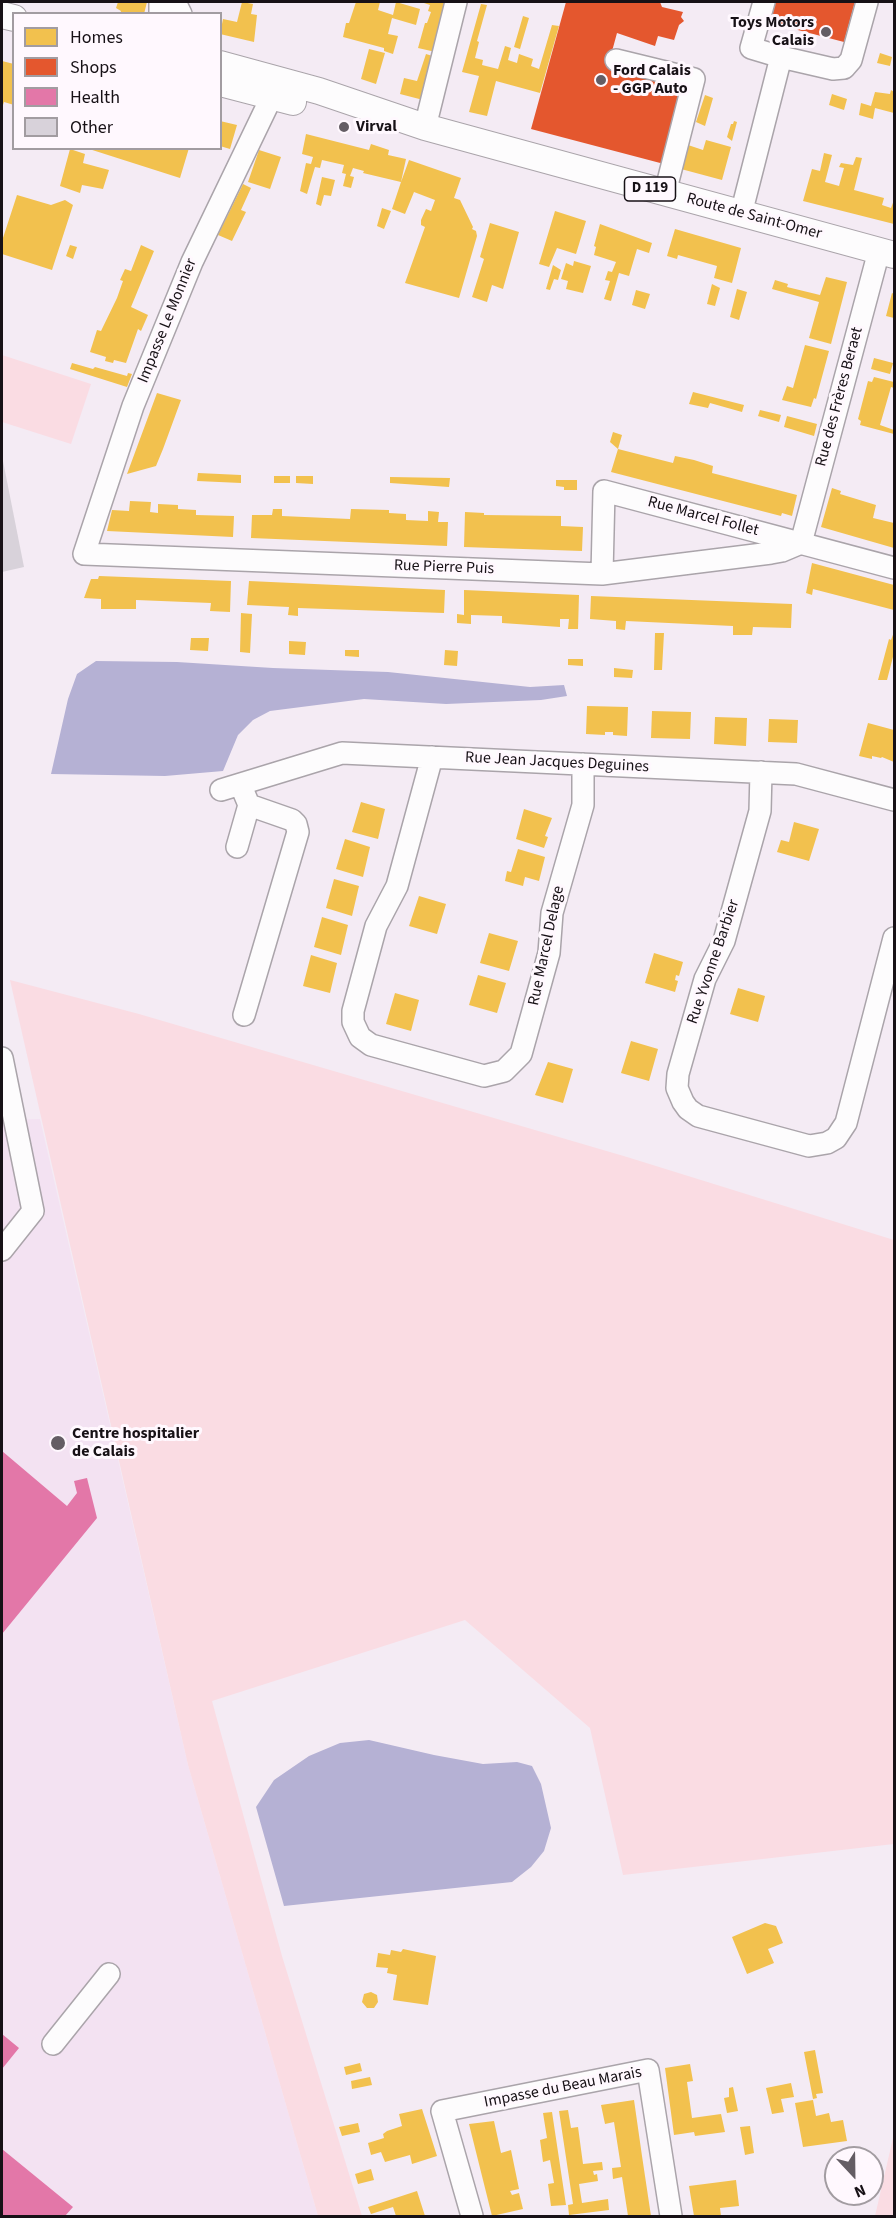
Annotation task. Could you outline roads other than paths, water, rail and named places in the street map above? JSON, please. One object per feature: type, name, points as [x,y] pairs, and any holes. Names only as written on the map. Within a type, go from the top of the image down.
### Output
[{"type":"main road","name":"Route de Saint-Omer","points":[[222,65],[319,91],[416,124],[887,253]]},
{"type":"main road","name":"Route de Saint-Omer","points":[[222,84],[347,114],[416,124]]},
{"type":"street","points":[[416,124],[456,2]]},
{"type":"street","points":[[764,2],[751,48],[833,69],[844,68],[851,60],[867,2]]},
{"type":"street","points":[[741,214],[781,57]]},
{"type":"street","points":[[616,60],[694,79],[665,193]]},
{"type":"street","name":"Impasse Le Monnier","points":[[84,554],[133,406],[187,273],[272,96]]},
{"type":"street","name":"Rue des Frères Beraet","points":[[801,543],[887,253]]},
{"type":"street","name":"Rue Marcel Follet","points":[[602,574],[604,491],[894,568]]},
{"type":"street","name":"Rue Pierre Puis","points":[[84,554],[602,574],[771,553],[801,543]]},
{"type":"street","name":"Rue Jean Jacques Deguines","points":[[249,805],[230,787],[342,753],[796,774],[894,800]]},
{"type":"street","name":"Rue Marcel Delage","points":[[432,757],[397,886],[376,926],[353,1011],[353,1022],[360,1037],[371,1046],[484,1076],[504,1071],[521,1054],[549,953],[552,913],[583,805],[583,764]]},
{"type":"street","name":"Rue Yvonne Barbier","points":[[761,772],[760,811],[724,941],[705,979],[678,1074],[677,1088],[682,1102],[698,1116],[809,1146],[826,1143],[836,1138],[846,1123],[894,938]]},
{"type":"street","points":[[237,847],[249,805],[292,820],[296,824],[297,832],[244,1016]]},
{"type":"street","points":[[2,1058],[33,1211],[2,1250]]},
{"type":"street","points":[[53,2044],[109,1974]]},
{"type":"street","name":"Impasse du Beau Marais","points":[[472,2217],[442,2111],[648,2070],[671,2217]]},
{"type":"place","name":"Toys Motors Calais","points":[[826,32]]},
{"type":"place","name":"Ford Calais - GGP Auto","points":[[601,80]]},
{"type":"place","name":"Virval","points":[[344,127]]},
{"type":"place","name":"Centre hospitalier de Calais","points":[[58,1443]]}]
